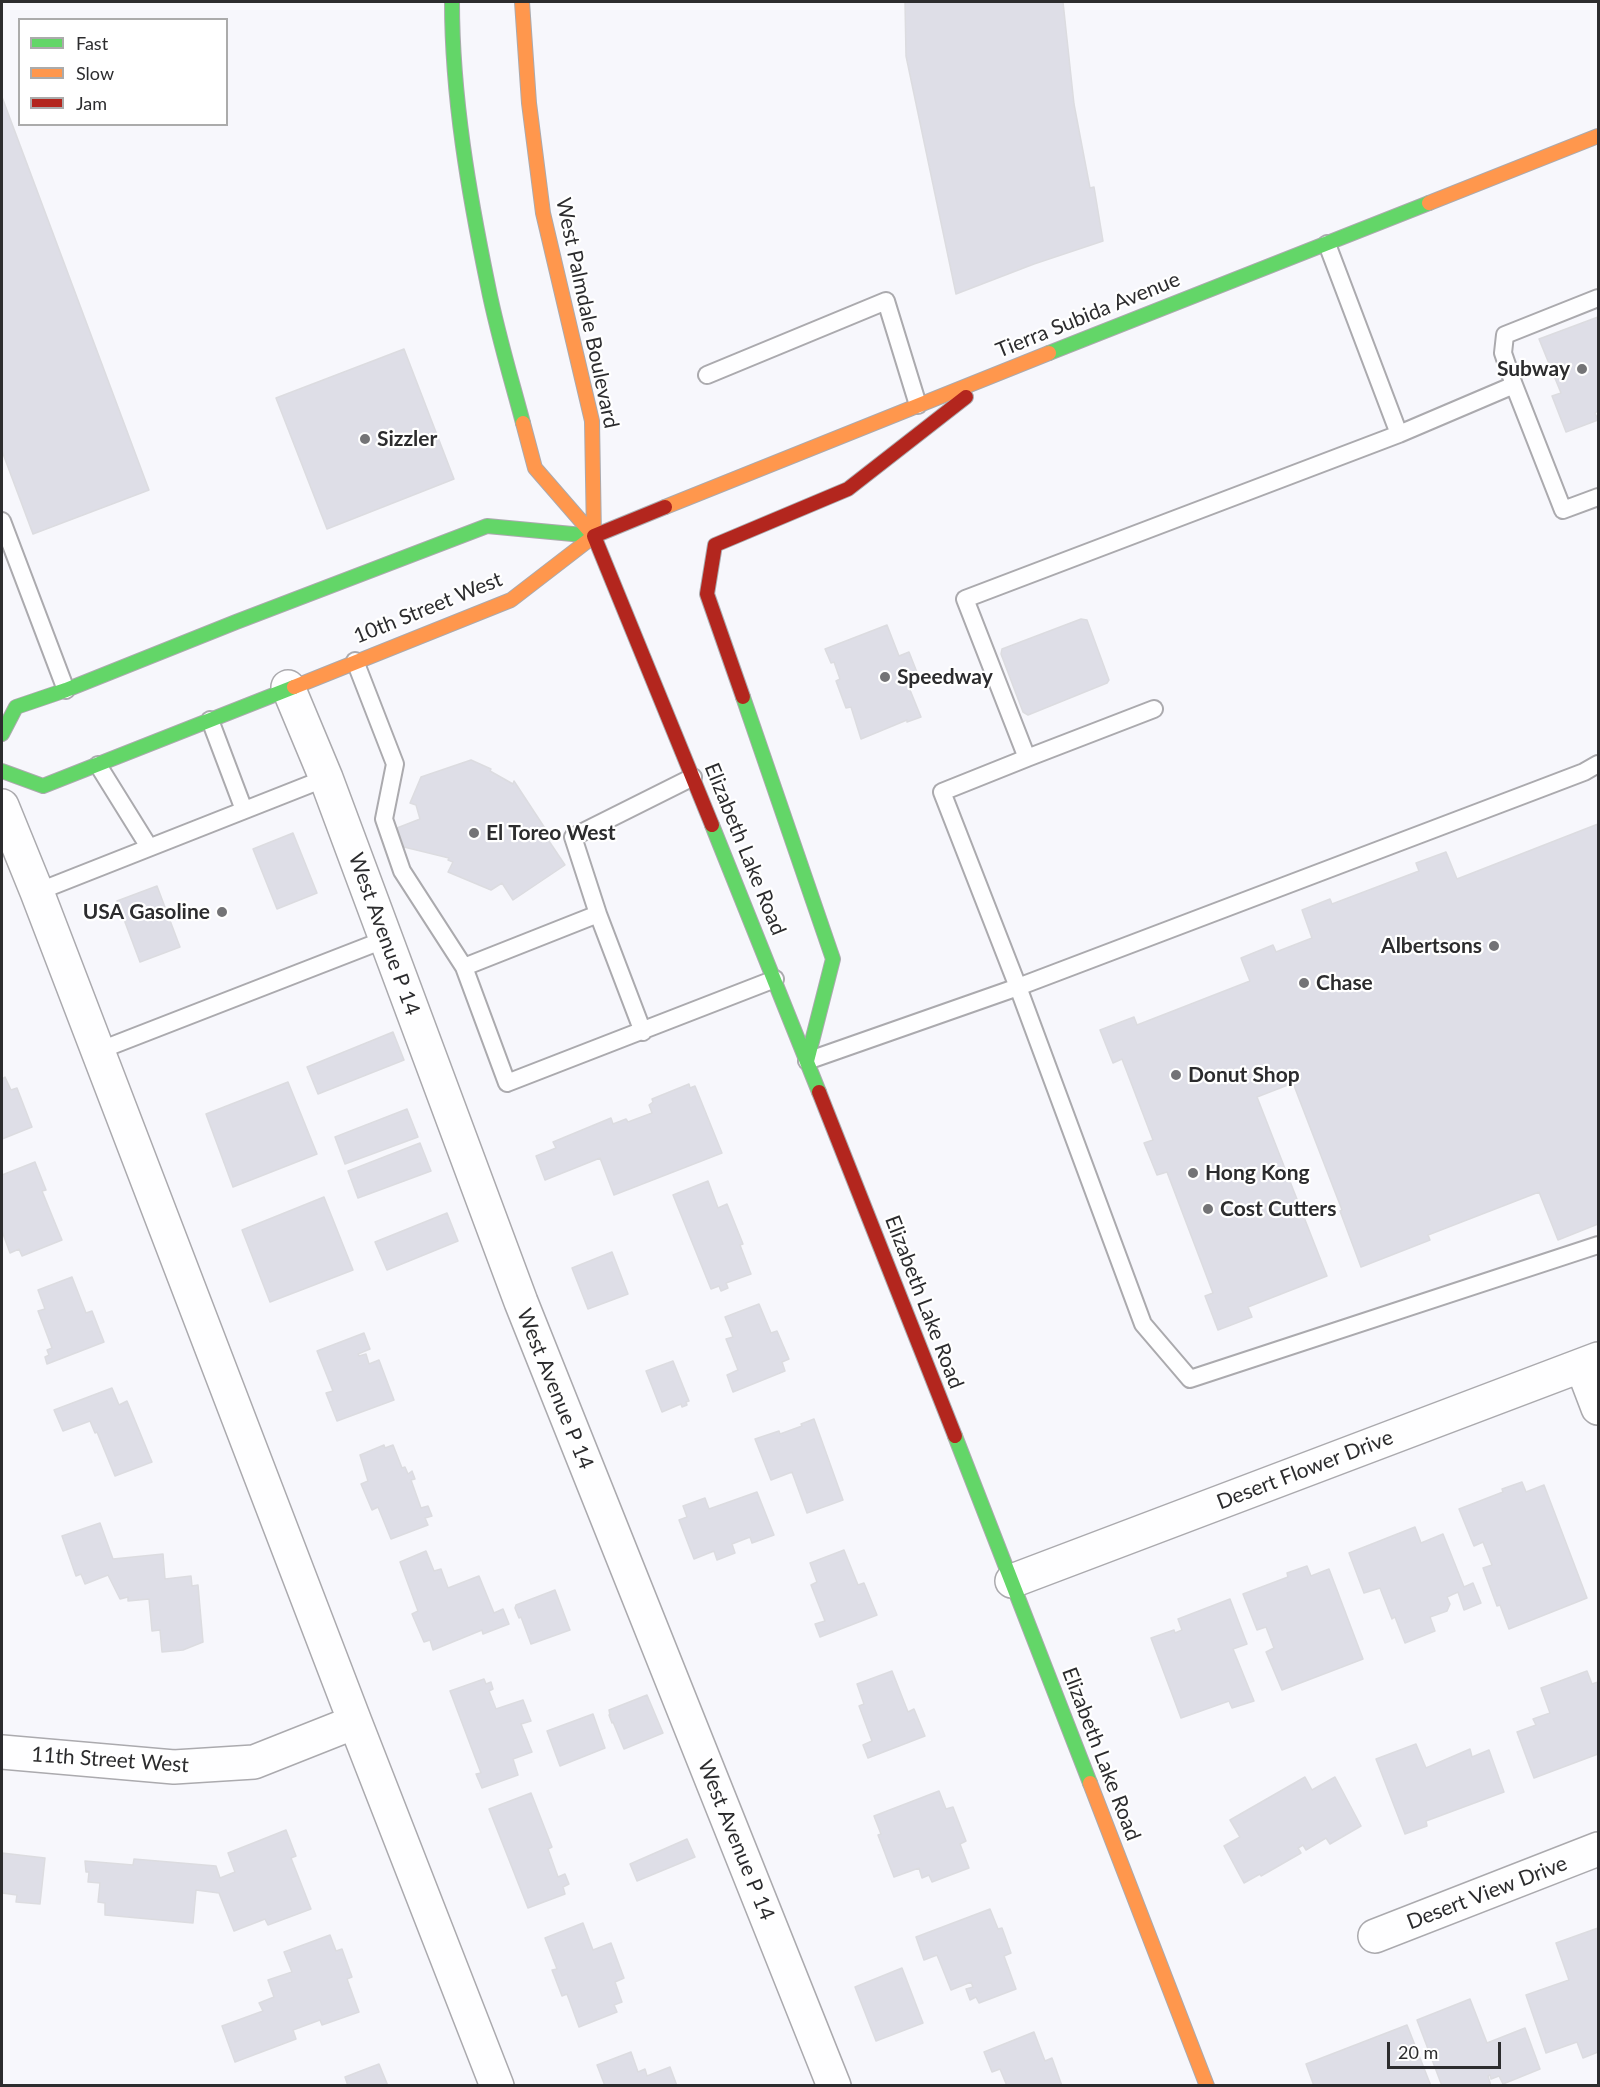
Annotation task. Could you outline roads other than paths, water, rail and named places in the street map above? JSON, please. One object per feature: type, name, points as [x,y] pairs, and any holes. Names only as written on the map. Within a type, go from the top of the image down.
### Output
[{"type":"main road","points":[[452,2],[452,42],[465,155],[488,288],[536,468],[594,536]]},
{"type":"main road","name":"West Palmdale Boulevard","points":[[522,2],[529,103],[543,213],[592,421],[594,536]]},
{"type":"main road","name":"Tierra Subida Avenue","points":[[594,536],[918,405],[1599,136]]},
{"type":"main road","points":[[807,1061],[833,959],[706,594],[715,545],[848,489],[996,374]]},
{"type":"main road","points":[[2,734],[16,707],[66,690],[487,526],[594,536]]},
{"type":"main road","name":"10th Street West","points":[[2,771],[43,786],[98,765],[288,687],[511,600],[594,536]]},
{"type":"main road","name":"Elizabeth Lake Road","points":[[594,536],[775,979],[1207,2085]]},
{"type":"street","name":"West Avenue P 14","points":[[288,687],[327,778],[521,1302],[834,2085]]},
{"type":"street","points":[[2,806],[497,2085]]},
{"type":"street","points":[[1590,1363],[1599,1408]]},
{"type":"street","name":"Desert Flower Drive","points":[[1012,1581],[1590,1363]]},
{"type":"street","name":"11th Street West","points":[[2,1752],[174,1767],[254,1762],[355,1722]]},
{"type":"street","name":"Desert View Drive","points":[[1375,1936],[1599,1849]]},
{"type":"lane","points":[[1327,244],[1399,434]]},
{"type":"lane","points":[[1599,298],[1505,335],[1503,353],[1563,510],[1599,497]]},
{"type":"lane","points":[[707,375],[886,301],[918,405]]},
{"type":"lane","points":[[1027,758],[965,599],[1399,434],[1514,385]]},
{"type":"lane","points":[[2,521],[66,690]]},
{"type":"lane","points":[[355,661],[395,764],[384,819],[402,871],[464,967],[507,1083],[775,979]]},
{"type":"lane","points":[[1154,709],[942,792],[1018,987],[1143,1324],[1190,1378],[1599,1245]]},
{"type":"lane","points":[[210,720],[244,810]]},
{"type":"lane","points":[[807,1061],[1018,987],[1584,772],[1599,764]]},
{"type":"lane","points":[[98,765],[150,847]]},
{"type":"lane","points":[[643,1032],[598,914],[573,837],[693,777]]},
{"type":"lane","points":[[36,892],[327,778]]},
{"type":"lane","points":[[464,967],[598,914]]},
{"type":"lane","points":[[98,1051],[386,939]]},
{"type":"place","name":"Subway","points":[[1582,369]]},
{"type":"place","name":"Sizzler","points":[[365,439]]},
{"type":"place","name":"Speedway","points":[[885,677]]},
{"type":"place","name":"El Toreo West","points":[[474,833]]},
{"type":"place","name":"USA Gasoline","points":[[222,912]]},
{"type":"place","name":"Albertsons","points":[[1494,946]]},
{"type":"place","name":"Chase","points":[[1304,983]]},
{"type":"place","name":"Donut Shop","points":[[1176,1075]]},
{"type":"place","name":"Hong Kong","points":[[1193,1173]]},
{"type":"place","name":"Cost Cutters","points":[[1208,1209]]}]
